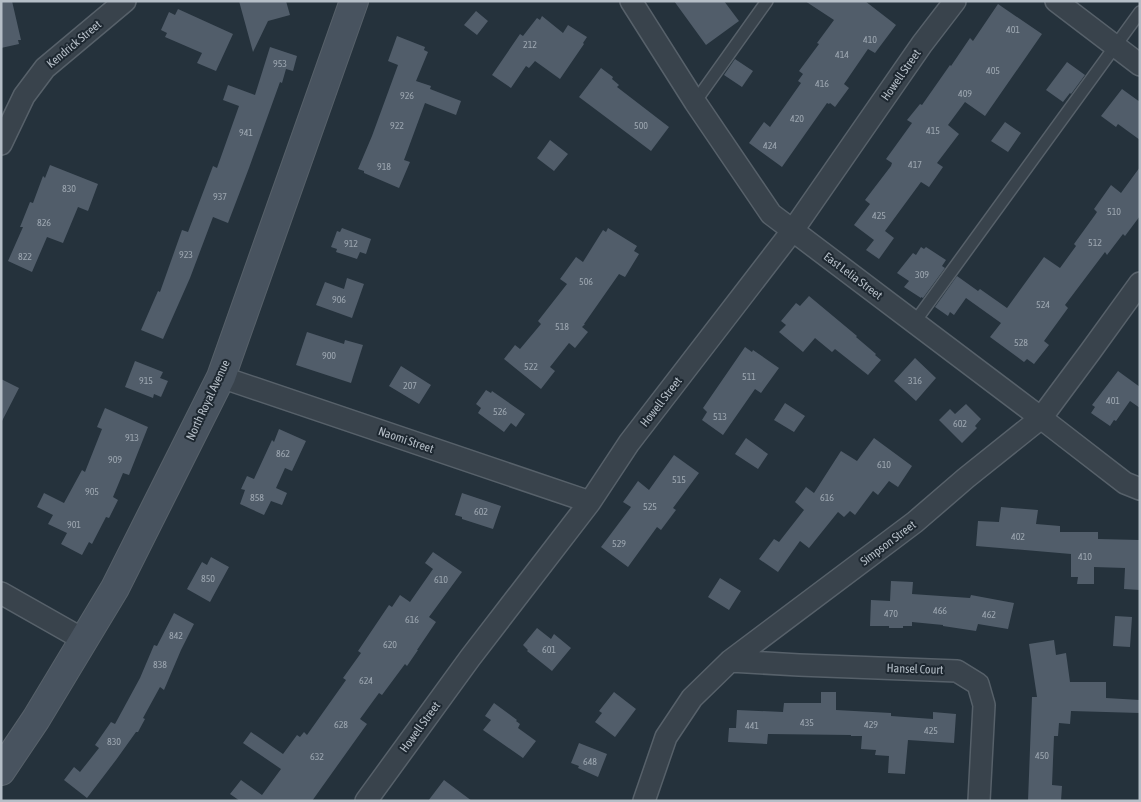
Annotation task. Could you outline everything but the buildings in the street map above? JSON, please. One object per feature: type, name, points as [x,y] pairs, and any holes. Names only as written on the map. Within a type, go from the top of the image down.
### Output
[{"type":"street","name":"Kendrick Street","points":[[1,144],[24,96],[45,68],[125,1]]},
{"type":"street","name":"North Royal Avenue","points":[[1,771],[36,719],[115,588],[221,377],[354,1]]},
{"type":"street","name":"East Lelia Street","points":[[630,1],[695,102],[771,214],[1041,418],[1125,484],[1140,489]]},
{"type":"street","name":"Howell Street","points":[[366,801],[470,658],[590,502],[629,443],[793,230],[954,1]]},
{"type":"street","points":[[1056,1],[1140,64]]},
{"type":"street","points":[[1,100],[24,96]]},
{"type":"street","name":"Simpson Street","points":[[644,801],[666,737],[692,698],[730,661],[915,522],[1041,418],[1140,283]]},
{"type":"street","name":"Naomi Street","points":[[221,377],[590,502]]},
{"type":"street","points":[[1,593],[84,640]]},
{"type":"street","name":"Hansel Court","points":[[730,661],[957,672],[978,684],[984,705],[979,801]]},
{"type":"lane","points":[[695,102],[767,1]]},
{"type":"lane","points":[[914,323],[1140,12]]}]
